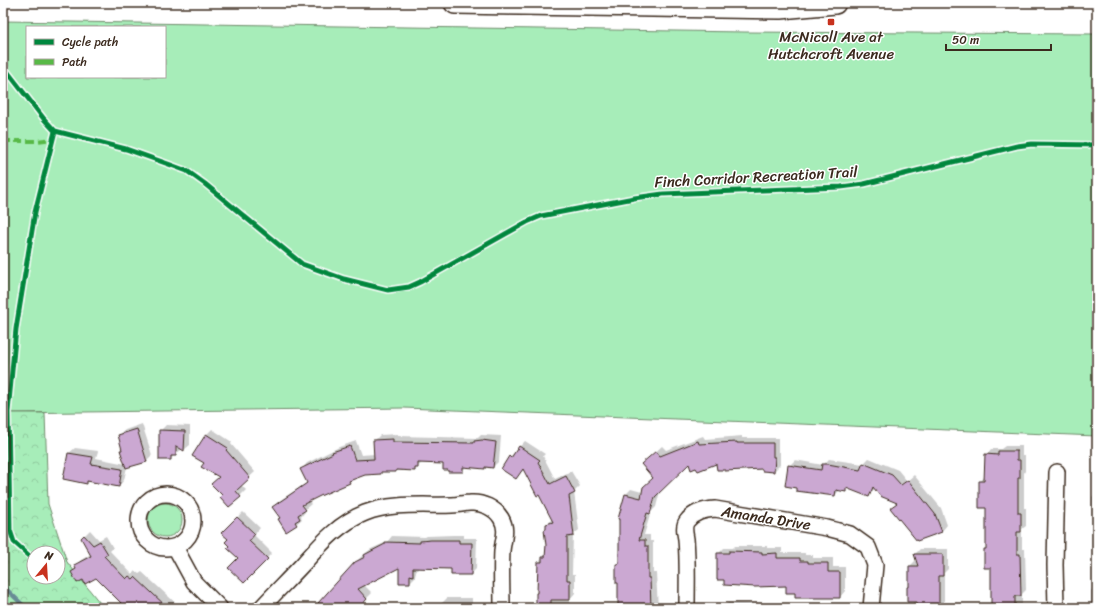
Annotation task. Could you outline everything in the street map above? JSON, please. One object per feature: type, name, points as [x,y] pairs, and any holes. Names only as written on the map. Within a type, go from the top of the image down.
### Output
[{"type":"main road","points":[[455,3],[758,5],[787,7],[835,3]]},
{"type":"street","points":[[1056,608],[1055,565],[1057,472]]},
{"type":"street","points":[[261,608],[332,532],[350,520],[366,513],[385,508],[409,505],[454,505],[471,502],[483,504],[494,510],[501,518],[505,527],[505,536],[502,549],[502,608]]},
{"type":"street","name":"Amanda Drive","points":[[686,608],[688,562],[685,527],[687,522],[696,514],[704,510],[715,509],[827,528],[850,534],[868,547],[875,565],[871,608]]},
{"type":"street","points":[[175,547],[194,582],[220,608]]},
{"type":"green space","points":[[3,21],[744,32],[1097,34],[1097,436],[404,408],[3,413]]},
{"type":"green space","points":[[3,413],[45,413],[48,504],[61,545],[26,545],[26,585],[66,585],[66,559],[104,608],[3,608]]},
{"type":"green space","points":[[162,503],[168,503],[172,504],[179,510],[182,520],[181,527],[175,534],[168,537],[162,537],[158,536],[151,530],[148,523],[148,517],[149,513],[155,506]]},
{"type":"building","points":[[137,429],[147,462],[126,468],[120,450],[122,450],[118,435]]},
{"type":"building","points":[[159,430],[185,431],[184,451],[176,446],[176,456],[171,456],[171,460],[159,460]]},
{"type":"building","points":[[206,434],[228,448],[226,450],[250,478],[236,491],[241,497],[229,507],[220,497],[222,495],[211,484],[219,477],[201,467],[204,463],[192,456]]},
{"type":"building","points":[[393,439],[393,442],[474,443],[474,441],[482,440],[496,442],[493,468],[485,467],[485,469],[463,467],[463,472],[448,472],[448,470],[443,470],[443,464],[418,463],[418,468],[415,468],[415,471],[396,470],[396,472],[381,472],[381,474],[365,475],[349,481],[350,483],[302,505],[306,510],[298,515],[300,519],[295,522],[297,525],[286,532],[278,519],[280,518],[272,507],[307,483],[300,469],[333,453],[332,452],[350,446],[355,460],[374,459],[373,440]]},
{"type":"building","points":[[698,441],[699,444],[737,442],[773,443],[773,457],[775,457],[774,472],[762,471],[762,469],[717,470],[716,464],[698,471],[696,468],[691,470],[689,464],[655,497],[650,514],[647,513],[639,540],[645,540],[645,546],[648,546],[648,578],[650,578],[651,608],[618,608],[616,564],[619,564],[618,519],[625,494],[641,498],[643,487],[653,478],[641,464],[656,451],[660,456]]},
{"type":"building","points":[[519,446],[540,460],[538,462],[550,484],[566,476],[575,493],[569,496],[574,536],[567,537],[567,580],[570,580],[570,600],[551,600],[551,608],[536,608],[536,593],[538,562],[542,562],[542,557],[545,557],[546,545],[544,530],[546,529],[546,524],[553,522],[523,469],[516,479],[501,469],[509,456],[511,458]]},
{"type":"building","points":[[998,451],[1017,451],[1017,460],[1020,460],[1020,478],[1018,478],[1018,513],[1021,513],[1021,532],[1017,532],[1017,554],[1020,554],[1021,596],[1015,596],[1015,606],[991,606],[991,568],[984,568],[984,549],[986,549],[986,508],[979,508],[979,481],[984,481],[985,454],[998,455]]},
{"type":"building","points":[[68,453],[93,457],[91,464],[122,469],[119,487],[87,481],[87,484],[63,479]]},
{"type":"building","points":[[863,463],[892,475],[901,485],[908,480],[935,514],[942,532],[917,541],[890,508],[897,503],[880,496],[873,487],[869,497],[846,488],[846,492],[836,490],[835,496],[796,491],[796,488],[785,486],[788,465],[821,470],[822,464],[828,464],[860,470]]},
{"type":"building","points":[[237,517],[255,534],[249,541],[268,559],[244,583],[228,568],[238,558],[227,548],[229,546],[225,542],[228,539],[221,533]]},
{"type":"building","points":[[84,535],[93,545],[100,541],[108,554],[104,556],[126,579],[129,576],[133,579],[135,577],[168,608],[126,608],[96,578],[85,584],[83,580],[77,583],[71,572],[76,569],[74,565],[91,556],[81,538]]},
{"type":"building","points":[[459,540],[459,543],[472,543],[471,575],[451,575],[451,569],[413,568],[413,576],[410,575],[410,583],[399,583],[399,568],[358,589],[367,599],[359,608],[324,608],[318,603],[355,562],[365,557],[364,555],[385,544],[385,542],[420,543],[420,541]]},
{"type":"building","points":[[729,551],[762,552],[762,554],[777,553],[777,558],[800,558],[800,561],[808,561],[808,563],[828,563],[828,572],[840,572],[840,598],[795,598],[795,593],[786,593],[786,586],[755,587],[724,585],[724,580],[717,580],[717,553],[729,553]]},
{"type":"building","points":[[914,554],[943,554],[943,576],[939,576],[939,608],[917,608],[917,602],[907,602],[909,566],[918,566]]},
{"type":"waterway","points":[[3,586],[26,608]]},
{"type":"marked path","points":[[3,141],[37,141],[53,139]]},
{"type":"cycle path","name":"Finch Corridor Recreation Trail","points":[[3,66],[55,131],[126,149],[187,171],[205,184],[302,264],[344,279],[388,290],[409,287],[420,282],[527,222],[541,216],[634,198],[663,194],[841,187],[864,184],[1017,146],[1032,144],[1097,145]]},
{"type":"cycle path","points":[[26,553],[14,542],[10,530],[8,412],[16,329],[35,212],[55,131]]},
{"type":"place","name":"McNicoll Ave at Hutchcroft Avenue","points":[[831,22]]}]
